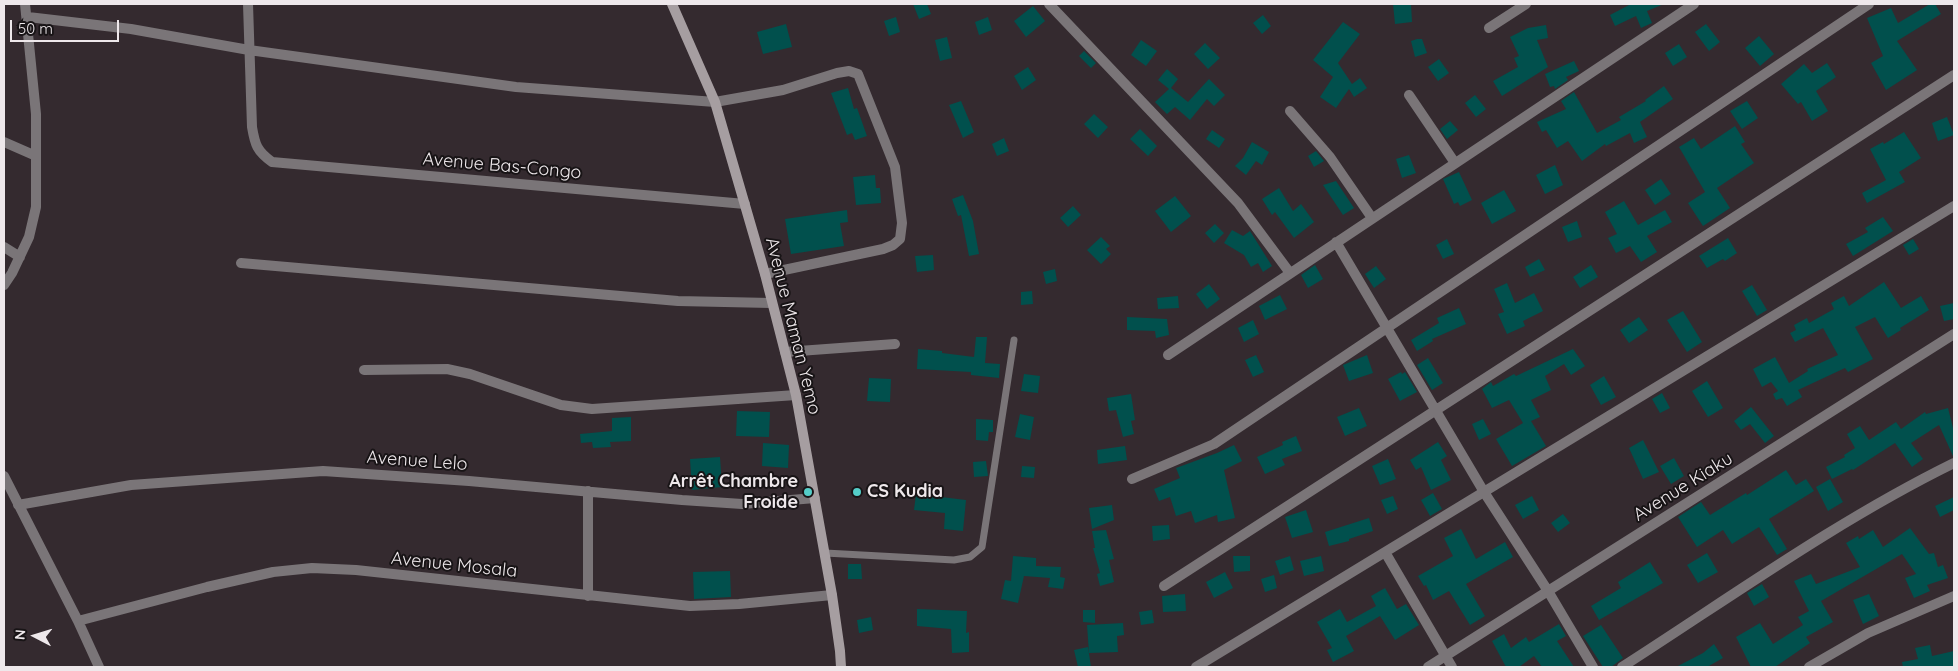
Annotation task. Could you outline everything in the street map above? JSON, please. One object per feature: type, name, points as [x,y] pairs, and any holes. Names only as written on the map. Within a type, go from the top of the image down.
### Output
[{"type":"street","points":[[4,285],[29,237],[36,207],[36,114],[28,17],[25,4]]},
{"type":"street","points":[[248,4],[249,50]]},
{"type":"street","name":"Avenue Maman Yemo","points":[[672,4],[715,102],[765,274],[796,394],[832,595],[841,667]]},
{"type":"street","points":[[1049,4],[1238,203],[1290,273]]},
{"type":"street","points":[[1489,28],[1526,4]]},
{"type":"street","points":[[1168,355],[1694,4]]},
{"type":"street","points":[[1132,479],[1214,444],[1869,4]]},
{"type":"street","points":[[28,17],[131,29],[249,50],[516,87],[715,102],[783,90],[837,73],[849,71],[858,74],[896,167],[902,222],[900,239],[893,246],[765,274]]},
{"type":"street","name":"Avenue Bas-Congo","points":[[249,50],[252,127],[260,153],[272,162],[745,204]]},
{"type":"street","points":[[1164,586],[1954,75]]},
{"type":"street","points":[[1409,96],[1455,163]]},
{"type":"street","points":[[1290,111],[1330,156],[1372,218]]},
{"type":"street","points":[[4,142],[36,156]]},
{"type":"street","points":[[1196,667],[1954,206]]},
{"type":"street","points":[[1336,242],[1484,492],[1594,667]]},
{"type":"street","points":[[4,248],[20,257]]},
{"type":"street","points":[[241,263],[678,301],[771,303]]},
{"type":"street","name":"Avenue Kiaku","points":[[1428,667],[1954,334]]},
{"type":"street","points":[[785,352],[895,344]]},
{"type":"street","points":[[364,370],[447,369],[470,374],[561,405],[592,409],[796,394]]},
{"type":"street","points":[[1622,667],[1848,521],[1911,484],[1954,463]]},
{"type":"street","name":"Avenue Lelo","points":[[18,505],[132,486],[323,471],[470,481],[742,504],[815,498]]},
{"type":"street","points":[[4,476],[78,621],[98,667]]},
{"type":"street","points":[[588,491],[588,596]]},
{"type":"street","points":[[1385,552],[1452,667]]},
{"type":"street","name":"Avenue Mosala","points":[[78,621],[254,576],[312,568],[356,570],[690,606],[739,604],[832,595]]},
{"type":"street","points":[[1809,667],[1868,633],[1954,596]]},
{"type":"lane","points":[[825,553],[954,560],[970,557],[982,547],[1014,340]]},
{"type":"building","points":[[913,4],[927,4],[931,14],[919,19]]},
{"type":"building","points":[[1393,4],[1411,4],[1412,22],[1395,24]]},
{"type":"building","points":[[1631,4],[1664,4],[1647,11],[1652,23],[1641,28],[1636,16],[1615,26],[1610,15]]},
{"type":"building","points":[[1930,4],[1935,4],[1941,14],[1897,41],[1917,70],[1886,90],[1871,63],[1883,56],[1867,18],[1891,8],[1898,23]]},
{"type":"building","points":[[1033,6],[1045,21],[1026,37],[1014,21]]},
{"type":"building","points":[[1263,15],[1271,26],[1262,34],[1253,23]]},
{"type":"building","points":[[896,17],[900,32],[889,36],[884,21]]},
{"type":"building","points":[[988,17],[992,30],[979,35],[975,22]]},
{"type":"building","points":[[1343,22],[1360,34],[1338,63],[1352,84],[1360,78],[1367,88],[1354,97],[1349,89],[1336,108],[1320,97],[1333,77],[1313,60]]},
{"type":"building","points":[[786,24],[792,47],[763,54],[757,32]]},
{"type":"building","points":[[1706,24],[1720,42],[1709,51],[1695,32]]},
{"type":"building","points":[[1546,25],[1548,38],[1537,40],[1548,67],[1502,96],[1493,81],[1518,67],[1514,58],[1519,56],[1510,37],[1528,28]]},
{"type":"building","points":[[1759,36],[1774,54],[1760,66],[1745,48]]},
{"type":"building","points":[[947,37],[952,58],[940,61],[935,40]]},
{"type":"building","points":[[1422,39],[1427,53],[1415,57],[1411,41]]},
{"type":"building","points":[[1141,40],[1157,51],[1146,66],[1131,55]]},
{"type":"building","points":[[1205,43],[1220,58],[1208,69],[1194,54]]},
{"type":"building","points":[[1679,44],[1687,57],[1673,66],[1665,53]]},
{"type":"building","points":[[1084,51],[1096,63],[1091,68],[1079,56]]},
{"type":"building","points":[[1439,59],[1449,73],[1438,81],[1428,67]]},
{"type":"building","points":[[1574,61],[1579,71],[1566,77],[1568,80],[1555,89],[1554,86],[1550,87],[1545,74]]},
{"type":"building","points":[[1827,63],[1836,77],[1816,91],[1828,111],[1812,121],[1801,102],[1798,104],[1781,84],[1804,64],[1812,73]]},
{"type":"building","points":[[1028,67],[1036,80],[1022,90],[1014,76]]},
{"type":"building","points":[[1167,69],[1178,79],[1171,88],[1188,102],[1209,79],[1225,95],[1214,106],[1207,99],[1190,120],[1175,107],[1167,114],[1155,102],[1169,89],[1158,80]]},
{"type":"building","points":[[1664,86],[1673,99],[1640,122],[1647,137],[1634,143],[1630,133],[1606,146],[1605,144],[1582,161],[1568,141],[1557,148],[1546,130],[1542,132],[1537,122],[1566,109],[1561,101],[1574,92],[1597,133],[1621,120],[1619,117],[1646,101]]},
{"type":"building","points":[[848,88],[854,109],[857,108],[867,136],[855,140],[852,133],[847,135],[831,93]]},
{"type":"building","points":[[1475,95],[1486,109],[1476,117],[1465,103]]},
{"type":"building","points":[[961,101],[974,132],[963,138],[949,105]]},
{"type":"building","points":[[1747,101],[1758,118],[1742,129],[1730,111]]},
{"type":"building","points":[[1094,114],[1108,127],[1098,138],[1084,124]]},
{"type":"building","points":[[1947,117],[1954,135],[1938,141],[1932,123]]},
{"type":"building","points":[[1450,121],[1458,130],[1447,139],[1440,129]]},
{"type":"building","points":[[1735,126],[1745,142],[1741,144],[1754,163],[1717,188],[1730,208],[1703,226],[1688,203],[1705,192],[1679,147],[1694,138],[1701,149]]},
{"type":"building","points":[[1140,129],[1157,146],[1148,156],[1130,139]]},
{"type":"building","points":[[1212,130],[1225,139],[1219,148],[1206,139]]},
{"type":"building","points":[[1904,132],[1921,158],[1899,172],[1905,182],[1867,203],[1862,193],[1886,180],[1870,149],[1883,142],[1884,144]]},
{"type":"building","points":[[1004,138],[1009,151],[997,156],[992,144]]},
{"type":"building","points":[[1252,142],[1269,152],[1262,165],[1256,161],[1246,175],[1235,166],[1243,158]]},
{"type":"building","points":[[1316,151],[1324,161],[1314,167],[1308,156]]},
{"type":"building","points":[[1409,155],[1416,173],[1402,178],[1396,159]]},
{"type":"building","points":[[1555,165],[1563,185],[1545,194],[1536,175]]},
{"type":"building","points":[[1459,172],[1472,200],[1460,206],[1458,202],[1454,204],[1443,179]]},
{"type":"building","points":[[875,175],[876,188],[880,188],[881,203],[856,205],[853,177]]},
{"type":"building","points":[[1661,179],[1671,194],[1655,205],[1645,190]]},
{"type":"building","points":[[1336,181],[1354,208],[1343,215],[1323,185]]},
{"type":"building","points":[[1279,188],[1293,211],[1301,204],[1314,222],[1294,238],[1275,212],[1272,215],[1262,199]]},
{"type":"building","points":[[1504,190],[1516,211],[1492,224],[1481,203]]},
{"type":"building","points":[[963,195],[973,221],[979,254],[969,256],[961,215],[958,216],[952,199]]},
{"type":"building","points":[[1175,196],[1191,216],[1171,232],[1155,211]]},
{"type":"building","points":[[1624,201],[1638,225],[1665,210],[1672,222],[1647,236],[1657,252],[1641,262],[1630,246],[1616,253],[1608,238],[1617,234],[1605,212]]},
{"type":"building","points":[[1073,206],[1081,215],[1068,227],[1060,218]]},
{"type":"building","points":[[847,210],[848,222],[840,223],[844,246],[791,254],[785,219]]},
{"type":"building","points":[[1883,217],[1893,231],[1853,256],[1846,244],[1868,232],[1865,228]]},
{"type":"building","points":[[1577,221],[1582,237],[1568,242],[1562,227]]},
{"type":"building","points":[[1215,224],[1224,233],[1214,243],[1205,233]]},
{"type":"building","points":[[1232,230],[1243,236],[1250,231],[1272,266],[1263,272],[1258,263],[1251,267],[1244,255],[1224,243]]},
{"type":"building","points":[[1101,237],[1110,246],[1106,249],[1111,254],[1101,264],[1087,250]]},
{"type":"building","points":[[1728,238],[1737,253],[1725,261],[1723,259],[1707,268],[1699,256]]},
{"type":"building","points":[[1447,239],[1454,254],[1443,259],[1436,245]]},
{"type":"building","points":[[1913,239],[1919,249],[1909,255],[1903,245]]},
{"type":"building","points":[[933,255],[934,270],[917,272],[915,256]]},
{"type":"building","points":[[1539,259],[1545,270],[1530,277],[1525,267]]},
{"type":"building","points":[[1315,265],[1323,279],[1308,288],[1301,275]]},
{"type":"building","points":[[1591,265],[1598,277],[1580,288],[1573,277]]},
{"type":"building","points":[[1376,266],[1386,279],[1374,288],[1365,274]]},
{"type":"building","points":[[1055,269],[1057,281],[1046,284],[1043,272]]},
{"type":"building","points":[[1884,282],[1901,308],[1921,296],[1929,310],[1888,338],[1875,317],[1855,327],[1873,359],[1848,372],[1845,368],[1798,390],[1802,397],[1787,406],[1782,398],[1776,400],[1773,394],[1778,391],[1771,382],[1762,387],[1753,369],[1775,357],[1789,383],[1808,371],[1807,369],[1838,355],[1823,328],[1795,342],[1790,333],[1796,330],[1794,325],[1807,318],[1809,323],[1834,309],[1831,303],[1844,296],[1849,306]]},
{"type":"building","points":[[1507,283],[1515,303],[1534,293],[1543,311],[1523,321],[1525,326],[1507,334],[1498,314],[1504,312],[1494,289]]},
{"type":"building","points":[[1209,284],[1220,299],[1207,309],[1196,294]]},
{"type":"building","points":[[1752,285],[1767,310],[1757,316],[1742,291]]},
{"type":"building","points":[[1032,291],[1033,304],[1021,305],[1021,292]]},
{"type":"building","points":[[1280,295],[1287,309],[1265,320],[1259,306]]},
{"type":"building","points":[[1178,296],[1179,308],[1158,309],[1157,298]]},
{"type":"building","points":[[1954,303],[1954,319],[1944,321],[1940,306]]},
{"type":"building","points":[[1459,308],[1466,324],[1432,339],[1433,341],[1417,351],[1411,340],[1439,323],[1437,318]]},
{"type":"building","points":[[1683,311],[1702,342],[1687,352],[1667,320]]},
{"type":"building","points":[[1127,317],[1167,319],[1169,335],[1156,338],[1155,331],[1127,330]]},
{"type":"building","points":[[1639,317],[1648,330],[1629,343],[1620,330]]},
{"type":"building","points":[[1253,320],[1259,334],[1244,342],[1238,328]]},
{"type":"building","points":[[976,337],[987,337],[985,363],[1000,364],[999,378],[971,375],[971,372],[917,369],[918,349],[974,357]]},
{"type":"building","points":[[1573,349],[1585,366],[1571,375],[1564,364],[1545,376],[1551,390],[1531,400],[1540,417],[1531,421],[1546,446],[1512,466],[1496,439],[1523,423],[1509,400],[1492,408],[1482,389],[1491,382],[1493,386],[1514,374],[1516,376]]},
{"type":"building","points":[[1256,355],[1264,372],[1253,377],[1245,360]]},
{"type":"building","points":[[1367,355],[1373,373],[1349,381],[1343,365]]},
{"type":"building","points":[[1428,358],[1443,383],[1432,390],[1417,365]]},
{"type":"building","points":[[1401,372],[1402,374],[1405,372],[1417,392],[1400,401],[1388,379]]},
{"type":"building","points":[[1024,374],[1040,376],[1038,393],[1021,391]]},
{"type":"building","points":[[1604,376],[1616,397],[1601,405],[1590,385]]},
{"type":"building","points":[[869,378],[891,379],[890,402],[867,401]]},
{"type":"building","points":[[1707,381],[1723,408],[1708,417],[1692,391]]},
{"type":"building","points":[[1662,393],[1670,408],[1660,413],[1652,399]]},
{"type":"building","points":[[1131,394],[1135,420],[1131,421],[1134,434],[1123,437],[1116,410],[1109,411],[1107,398]]},
{"type":"building","points":[[1751,407],[1774,436],[1765,443],[1750,424],[1741,430],[1734,421]]},
{"type":"building","points":[[1359,408],[1367,426],[1345,436],[1337,417]]},
{"type":"building","points":[[1948,408],[1954,432],[1954,456],[1939,425],[1911,443],[1923,459],[1912,467],[1895,443],[1853,470],[1832,479],[1826,467],[1845,457],[1844,455],[1855,448],[1847,434],[1860,426],[1869,440],[1896,422],[1901,429],[1925,412],[1926,414]]},
{"type":"building","points":[[737,411],[770,412],[769,437],[736,436]]},
{"type":"building","points":[[1020,414],[1034,417],[1030,440],[1015,437]]},
{"type":"building","points":[[631,417],[631,441],[610,442],[611,447],[593,448],[592,442],[581,443],[580,434],[612,431],[612,418]]},
{"type":"building","points":[[976,419],[993,420],[993,432],[989,432],[988,441],[976,440]]},
{"type":"building","points":[[1483,419],[1491,434],[1479,440],[1472,424]]},
{"type":"building","points":[[1296,436],[1302,451],[1282,459],[1285,465],[1265,474],[1257,457],[1283,445],[1282,442]]},
{"type":"building","points":[[1643,440],[1659,472],[1643,479],[1629,448]]},
{"type":"building","points":[[1438,442],[1447,456],[1441,460],[1451,480],[1431,490],[1421,467],[1416,470],[1410,460]]},
{"type":"building","points":[[763,443],[789,445],[788,468],[762,466]]},
{"type":"building","points":[[1234,445],[1242,461],[1224,470],[1235,518],[1218,522],[1217,515],[1195,523],[1191,511],[1176,516],[1170,497],[1159,501],[1154,489],[1180,478],[1176,468]]},
{"type":"building","points":[[1125,446],[1127,460],[1098,464],[1097,450]]},
{"type":"building","points":[[720,457],[722,487],[692,490],[690,459]]},
{"type":"building","points":[[1674,458],[1684,476],[1671,484],[1660,466]]},
{"type":"building","points":[[1388,459],[1396,479],[1380,485],[1372,466]]},
{"type":"building","points":[[986,461],[988,476],[974,477],[973,462]]},
{"type":"building","points":[[1022,466],[1035,467],[1034,478],[1021,477]]},
{"type":"building","points":[[1786,470],[1796,485],[1806,479],[1814,491],[1769,519],[1787,549],[1777,555],[1759,527],[1732,544],[1723,530],[1697,547],[1678,517],[1701,502],[1710,515],[1746,493],[1747,495]]},
{"type":"building","points":[[1830,479],[1843,502],[1828,511],[1816,487]]},
{"type":"building","points":[[1433,493],[1442,509],[1430,516],[1421,500]]},
{"type":"building","points":[[916,494],[966,500],[963,531],[944,529],[945,513],[914,510]]},
{"type":"building","points":[[1393,496],[1398,509],[1387,514],[1381,500]]},
{"type":"building","points":[[1532,496],[1539,510],[1523,519],[1515,505]]},
{"type":"building","points":[[1954,497],[1954,510],[1940,517],[1935,506]]},
{"type":"building","points":[[1112,505],[1114,520],[1092,529],[1089,508]]},
{"type":"building","points":[[1306,510],[1313,532],[1292,538],[1285,517]]},
{"type":"building","points":[[1563,514],[1570,523],[1558,532],[1551,523]]},
{"type":"building","points":[[1369,518],[1373,531],[1349,539],[1349,541],[1329,546],[1325,532]]},
{"type":"building","points":[[1169,525],[1170,539],[1153,541],[1152,526]]},
{"type":"building","points":[[1910,528],[1929,554],[1934,553],[1938,567],[1943,565],[1948,578],[1927,585],[1930,591],[1914,598],[1905,578],[1916,574],[1902,554],[1821,601],[1833,622],[1806,637],[1810,643],[1775,667],[1751,667],[1736,637],[1760,623],[1773,644],[1803,625],[1798,617],[1809,611],[1794,581],[1811,574],[1816,584],[1860,567],[1846,543],[1858,536],[1859,539],[1873,530],[1883,547]]},
{"type":"building","points":[[1461,529],[1476,559],[1505,542],[1513,557],[1466,584],[1485,616],[1470,625],[1449,591],[1433,600],[1426,585],[1424,586],[1418,576],[1453,556],[1444,538]]},
{"type":"building","points":[[1106,530],[1114,559],[1109,560],[1114,582],[1100,586],[1097,574],[1100,573],[1093,548],[1095,548],[1092,531]]},
{"type":"building","points":[[1707,553],[1718,572],[1698,583],[1687,565]]},
{"type":"building","points":[[1013,556],[1036,558],[1036,566],[1061,567],[1060,577],[1065,578],[1063,589],[1048,587],[1050,578],[1024,576],[1018,603],[1001,599],[1005,580],[1011,581]]},
{"type":"building","points":[[1233,556],[1250,556],[1250,571],[1234,572]]},
{"type":"building","points":[[1290,556],[1294,570],[1280,575],[1275,561]]},
{"type":"building","points":[[1321,556],[1324,571],[1304,576],[1300,561]]},
{"type":"building","points":[[1650,562],[1663,583],[1599,620],[1591,606],[1621,588],[1618,582]]},
{"type":"building","points":[[848,564],[861,564],[862,579],[848,579]]},
{"type":"building","points":[[730,571],[731,597],[694,599],[693,572]]},
{"type":"building","points":[[1225,572],[1233,588],[1214,598],[1206,582]]},
{"type":"building","points":[[1274,575],[1277,588],[1265,592],[1261,579]]},
{"type":"building","points":[[1762,584],[1769,597],[1754,606],[1747,593]]},
{"type":"building","points":[[1385,588],[1397,609],[1406,604],[1419,625],[1395,640],[1380,616],[1346,636],[1354,651],[1333,662],[1327,650],[1332,648],[1317,622],[1340,609],[1347,622],[1376,606],[1371,596]]},
{"type":"building","points":[[1185,594],[1186,611],[1163,612],[1162,596]]},
{"type":"building","points":[[1869,594],[1879,616],[1863,624],[1853,600]]},
{"type":"building","points":[[917,609],[967,611],[966,633],[969,632],[969,652],[952,653],[951,629],[917,626]]},
{"type":"building","points":[[1083,610],[1095,610],[1095,623],[1083,622]]},
{"type":"building","points":[[1152,610],[1154,623],[1141,625],[1139,612]]},
{"type":"building","points":[[871,617],[873,630],[859,633],[857,620]]},
{"type":"building","points":[[1123,623],[1124,635],[1117,636],[1118,652],[1089,653],[1087,625]]},
{"type":"building","points":[[1559,624],[1566,636],[1557,641],[1574,667],[1542,667],[1534,656],[1519,667],[1506,667],[1492,641],[1504,634],[1511,648],[1526,637],[1529,642]]},
{"type":"building","points":[[1601,625],[1623,658],[1611,667],[1603,667],[1583,636]]},
{"type":"building","points":[[1714,644],[1723,658],[1707,667],[1676,667],[1703,653]]},
{"type":"building","points":[[1930,645],[1932,656],[1954,651],[1954,667],[1903,667],[1902,662],[1918,659],[1915,648]]},
{"type":"building","points":[[1088,647],[1091,667],[1078,667],[1074,650]]},
{"type":"place","name":"Arrêt Chambre Froide","points":[[808,492]]},
{"type":"place","name":"CS Kudia","points":[[857,492]]}]
